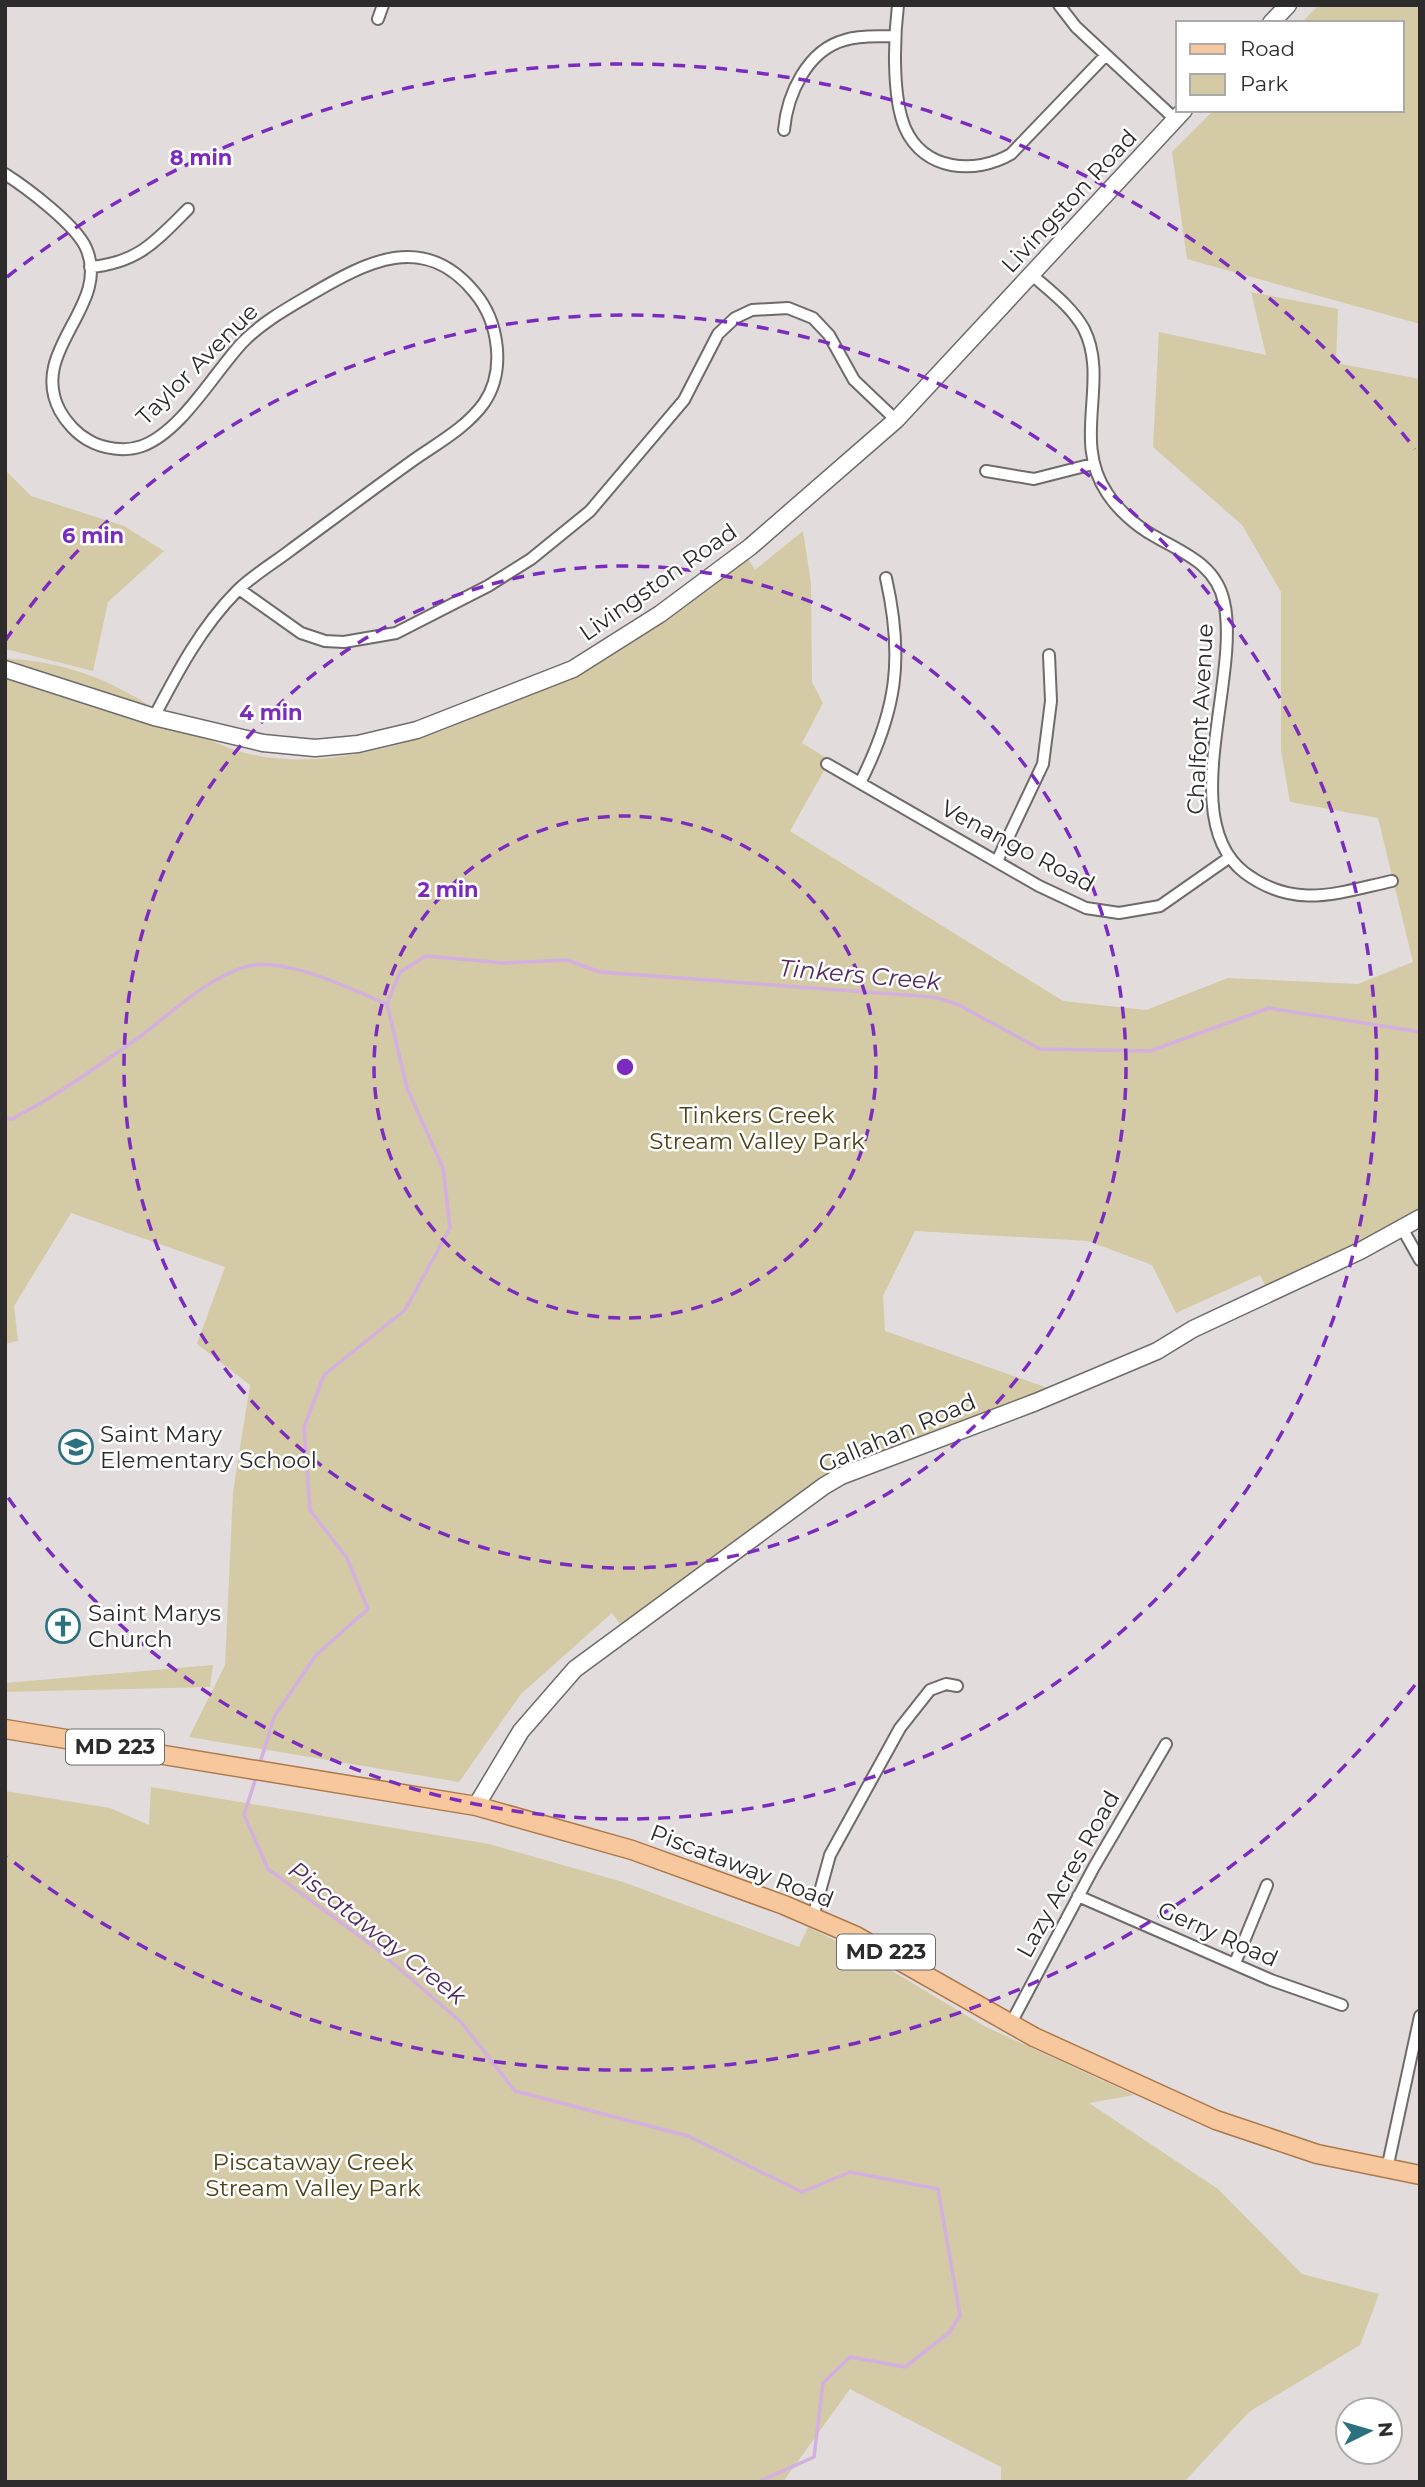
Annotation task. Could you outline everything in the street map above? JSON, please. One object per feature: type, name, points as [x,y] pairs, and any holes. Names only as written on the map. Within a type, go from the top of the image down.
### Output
[{"type":"main road","points":[[1273,21],[1288,5]]},
{"type":"main road","name":"Livingston Road","points":[[5,669],[154,717],[263,743],[292,747],[335,747],[407,733],[573,669],[660,614],[750,547],[896,420],[1180,115]]},
{"type":"main road","name":"Gallahan Road","points":[[476,1806],[521,1731],[575,1669],[824,1486],[841,1476],[1036,1402],[1157,1351],[1193,1329],[1420,1218]]},
{"type":"main road","name":"Piscataway Road","points":[[5,1729],[476,1806],[632,1850],[813,1917],[879,1948],[1010,2025],[1216,2120],[1317,2154],[1420,2175]]},
{"type":"street","points":[[378,19],[383,5]]},
{"type":"street","points":[[898,5],[894,36],[905,128],[914,141],[933,158],[961,167],[993,163],[1011,154],[1105,55]]},
{"type":"street","points":[[1059,5],[1105,55],[1176,112]]},
{"type":"street","points":[[784,130],[789,97],[818,55],[841,40],[894,36]]},
{"type":"street","points":[[5,174],[76,235],[87,251],[90,267],[118,262],[142,253],[188,209]]},
{"type":"street","name":"Taylor Avenue","points":[[90,267],[86,296],[60,343],[52,380],[59,408],[69,424],[85,439],[108,447],[131,448],[151,441],[180,418],[242,344],[264,324],[369,263],[407,256],[434,262],[460,278],[486,311],[495,335],[497,359],[490,393],[473,416],[239,589],[193,646],[154,717]]},
{"type":"street","name":"Chalfont Avenue","points":[[1032,275],[1073,313],[1089,342],[1093,365],[1089,449],[1106,492],[1117,506],[1152,536],[1196,560],[1209,571],[1222,592],[1226,614],[1226,649],[1213,797],[1214,824],[1230,857],[1251,877],[1275,892],[1295,896],[1341,892],[1392,881]]},
{"type":"street","points":[[239,589],[301,633],[325,641],[344,642],[396,633],[488,586],[531,559],[590,511],[684,400],[718,334],[734,318],[752,310],[788,308],[813,318],[829,335],[853,380],[896,420]]},
{"type":"street","points":[[986,471],[1034,479],[1093,464]]},
{"type":"street","points":[[860,783],[884,732],[893,699],[892,614],[886,578]]},
{"type":"street","points":[[997,861],[1043,764],[1051,701],[1049,655]]},
{"type":"street","name":"Venango Road","points":[[827,764],[1076,905],[1119,913],[1160,906],[1230,857]]},
{"type":"street","points":[[1402,1228],[1420,1260]]},
{"type":"street","points":[[813,1917],[830,1855],[900,1728],[921,1696],[946,1684],[957,1686]]},
{"type":"street","name":"Lazy Acres Road","points":[[1010,2025],[1078,1896],[1166,1744]]},
{"type":"street","points":[[1235,1963],[1267,1885]]},
{"type":"street","name":"Gerry Road","points":[[1078,1896],[1270,1980],[1342,2005]]},
{"type":"street","points":[[1387,2169],[1420,2016]]},
{"type":"green space","points":[[1319,5],[1420,5],[1420,324],[1187,259],[1172,152],[1212,112],[1404,112],[1404,21],[1303,21]]},
{"type":"green space","name":"Tinkers Creek Stream Valley Park","points":[[1251,292],[1338,309],[1336,363],[1420,379],[1420,1217],[1268,1291],[1260,1275],[1176,1313],[1152,1265],[1088,1241],[915,1231],[883,1296],[885,1331],[1045,1387],[1047,1392],[852,1465],[621,1625],[612,1613],[521,1694],[459,1782],[189,1737],[225,1665],[233,1492],[250,1385],[197,1344],[225,1267],[71,1213],[14,1306],[18,1341],[5,1344],[5,658],[52,665],[98,678],[195,732],[238,751],[270,758],[338,757],[408,742],[474,718],[503,704],[746,555],[755,570],[803,531],[811,583],[812,682],[823,703],[802,743],[830,760],[790,831],[1063,1001],[1146,1010],[1228,978],[1358,984],[1413,962],[1378,818],[1290,802],[1281,750],[1281,592],[1242,525],[1153,447],[1159,332],[1266,355]]},
{"type":"green space","points":[[5,470],[31,496],[124,526],[164,551],[108,602],[93,671],[5,649]]},
{"type":"green space","points":[[213,1665],[210,1687],[5,1692],[5,1683]]},
{"type":"green space","name":"Piscataway Creek Stream Valley Park","points":[[151,1787],[489,1844],[623,1882],[799,1947],[808,1927],[872,1959],[984,2026],[1134,2095],[1089,2103],[1218,2189],[1302,2274],[1379,2294],[1360,2345],[1249,2412],[1184,2482],[1001,2482],[1001,2467],[850,2389],[783,2482],[5,2482],[5,1791],[110,1808],[149,1825]]},
{"type":"waterway","name":"Tinkers Creek","points":[[387,1004],[400,972],[426,956],[504,963],[567,960],[600,972],[933,997],[957,1004],[1040,1049],[1150,1051],[1269,1008],[1420,1032]]},
{"type":"waterway","name":"Piscataway Creek","points":[[5,1118],[12,1119],[62,1090],[142,1035],[206,986],[220,977],[249,966],[264,964],[300,970],[387,1004]]},
{"type":"waterway","name":"Piscataway Creek","points":[[260,1763],[274,1717],[316,1655],[368,1609],[347,1558],[310,1510],[304,1427],[324,1375],[405,1310],[450,1228],[443,1168],[407,1088],[387,1004]]},
{"type":"waterway","name":"Piscataway Creek","points":[[257,1774],[244,1815],[268,1869],[373,1946],[461,2022],[515,2091],[688,2136],[802,2192],[850,2172],[938,2189],[960,2315],[950,2332],[905,2367],[850,2357],[823,2383],[814,2457],[758,2482]]},
{"type":"place","name":"Saint Mary Elementary School","points":[[76,1447]]},
{"type":"place","name":"Saint Marys Church","points":[[63,1626]]}]
